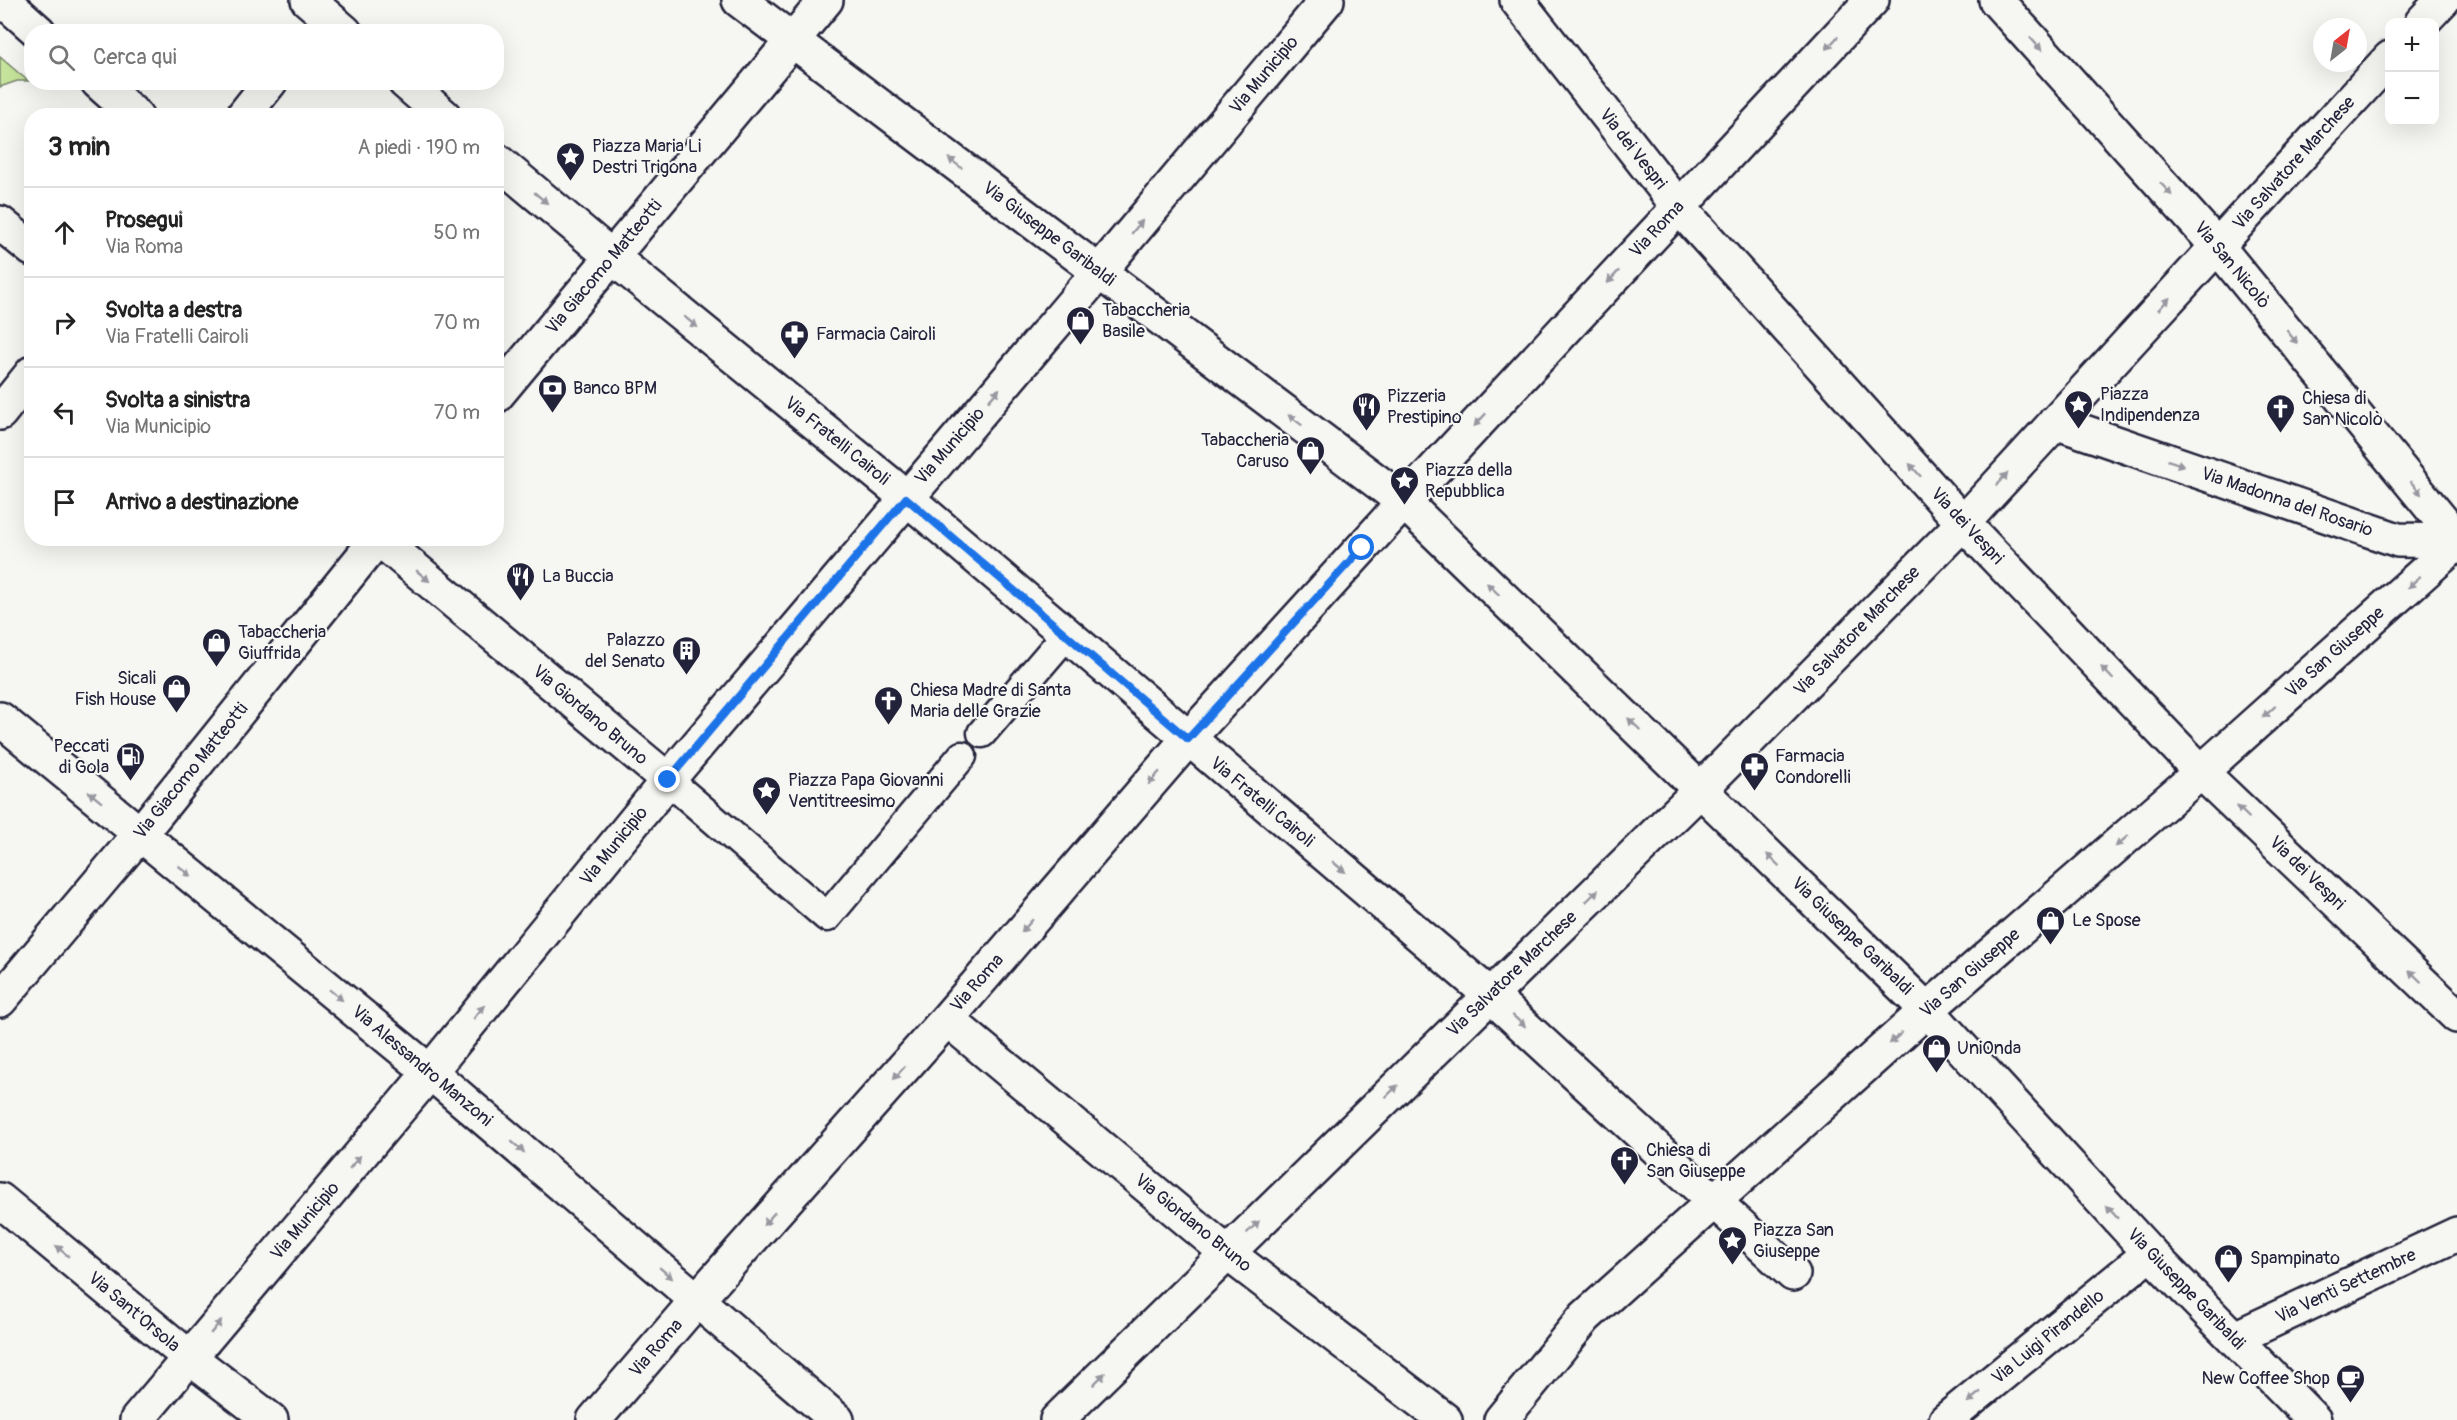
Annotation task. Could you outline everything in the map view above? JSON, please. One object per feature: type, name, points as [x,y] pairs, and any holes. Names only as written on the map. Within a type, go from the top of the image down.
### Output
[{"type":"street","points":[[3,0],[30,24]]},
{"type":"street","name":"Via Giuseppe Garibaldi","points":[[739,0],[1404,502],[1927,1010],[2150,1253],[2314,1420]]},
{"type":"street","name":"Via Giacomo Matteotti","points":[[504,386],[826,0]]},
{"type":"street","name":"Via Municipio","points":[[137,1420],[430,1072],[668,780],[1327,0]]},
{"type":"street","name":"Via dei Vespri","points":[[1517,0],[1678,206],[1963,523],[2201,772],[2457,1016]]},
{"type":"street","name":"Via Roma","points":[[594,1420],[697,1300],[947,1019],[1188,739],[1404,502],[1872,0]]},
{"type":"street","name":"Via San Nicolò","points":[[1996,0],[2217,246],[2457,541]]},
{"type":"street","points":[[2426,18],[2443,0]]},
{"type":"street","name":"Via Salvatore Marchese","points":[[1058,1420],[1226,1252],[1701,789],[1963,523],[2385,63]]},
{"type":"street","points":[[107,90],[127,108]]},
{"type":"street","points":[[249,108],[264,90]]},
{"type":"street","points":[[414,90],[435,108]]},
{"type":"street","name":"Via Fratelli Cairoli","points":[[504,167],[906,498],[1490,995],[1793,1274]]},
{"type":"street","points":[[0,223],[24,242]]},
{"type":"street","points":[[0,413],[24,383]]},
{"type":"street","name":"Via Madonna del Rosario","points":[[2055,422],[2398,540],[2457,541]]},
{"type":"street","name":"Via San Giuseppe","points":[[1502,1420],[1585,1317],[1927,1010],[2201,772],[2457,541]]},
{"type":"street","name":"Via Giacomo Matteotti","points":[[0,1000],[140,834],[372,546]]},
{"type":"street","name":"Via Giordano Bruno","points":[[388,546],[668,780],[827,917],[962,756]]},
{"type":"street","points":[[982,733],[1066,635]]},
{"type":"street","name":"Via Alessandro Manzoni","points":[[0,719],[430,1072],[837,1420]]},
{"type":"street","name":"Via Giordano Bruno","points":[[947,1019],[1226,1252],[1445,1420]]},
{"type":"street","name":"Via Sant'Orsola","points":[[0,1200],[190,1358],[271,1420]]},
{"type":"street","name":"Via Venti Settembre","points":[[2235,1338],[2457,1234]]},
{"type":"street","name":"Via Luigi Pirandello","points":[[1946,1420],[2150,1253]]},
{"type":"green space","points":[[0,57],[24,78],[24,81],[0,87]]},
{"type":"place","name":"Piazza Maria Li Destri Trigona","points":[[571,182]]},
{"type":"place","name":"Tabaccheria Basile","points":[[1081,346]]},
{"type":"place","name":"Farmacia Cairoli","points":[[795,360]]},
{"type":"place","name":"Banco BPM","points":[[552,414]]},
{"type":"place","name":"Piazza Indipendenza","points":[[2079,430]]},
{"type":"place","name":"Pizzeria Prestipino","points":[[1366,432]]},
{"type":"place","name":"Chiesa di San Nicolò","points":[[2281,434]]},
{"type":"place","name":"Tabaccheria Caruso","points":[[1310,476]]},
{"type":"place","name":"Piazza della Repubblica","points":[[1404,506]]},
{"type":"place","name":"La Buccia","points":[[521,602]]},
{"type":"place","name":"Tabaccheria Giuffrida","points":[[217,668]]},
{"type":"place","name":"Palazzo del Senato","points":[[686,676]]},
{"type":"place","name":"Sicali Fish House","points":[[177,714]]},
{"type":"place","name":"Chiesa Madre di Santa Maria delle Grazie","points":[[889,726]]},
{"type":"place","name":"Peccati di Gola","points":[[130,782]]},
{"type":"place","name":"Farmacia Condorelli","points":[[1754,792]]},
{"type":"place","name":"Piazza Papa Giovanni Ventitreesimo","points":[[767,816]]},
{"type":"place","name":"Le Spose","points":[[2051,946]]},
{"type":"place","name":"UniOnda","points":[[1936,1074]]},
{"type":"place","name":"Chiesa di San Giuseppe","points":[[1625,1186]]},
{"type":"place","name":"Piazza San Giuseppe","points":[[1732,1266]]},
{"type":"place","name":"Spampinato","points":[[2229,1284]]},
{"type":"place","name":"New Coffee Shop","points":[[2351,1404]]},
{"type":"route","points":[[668,780],[906,498],[1188,739],[1362,548]]}]
